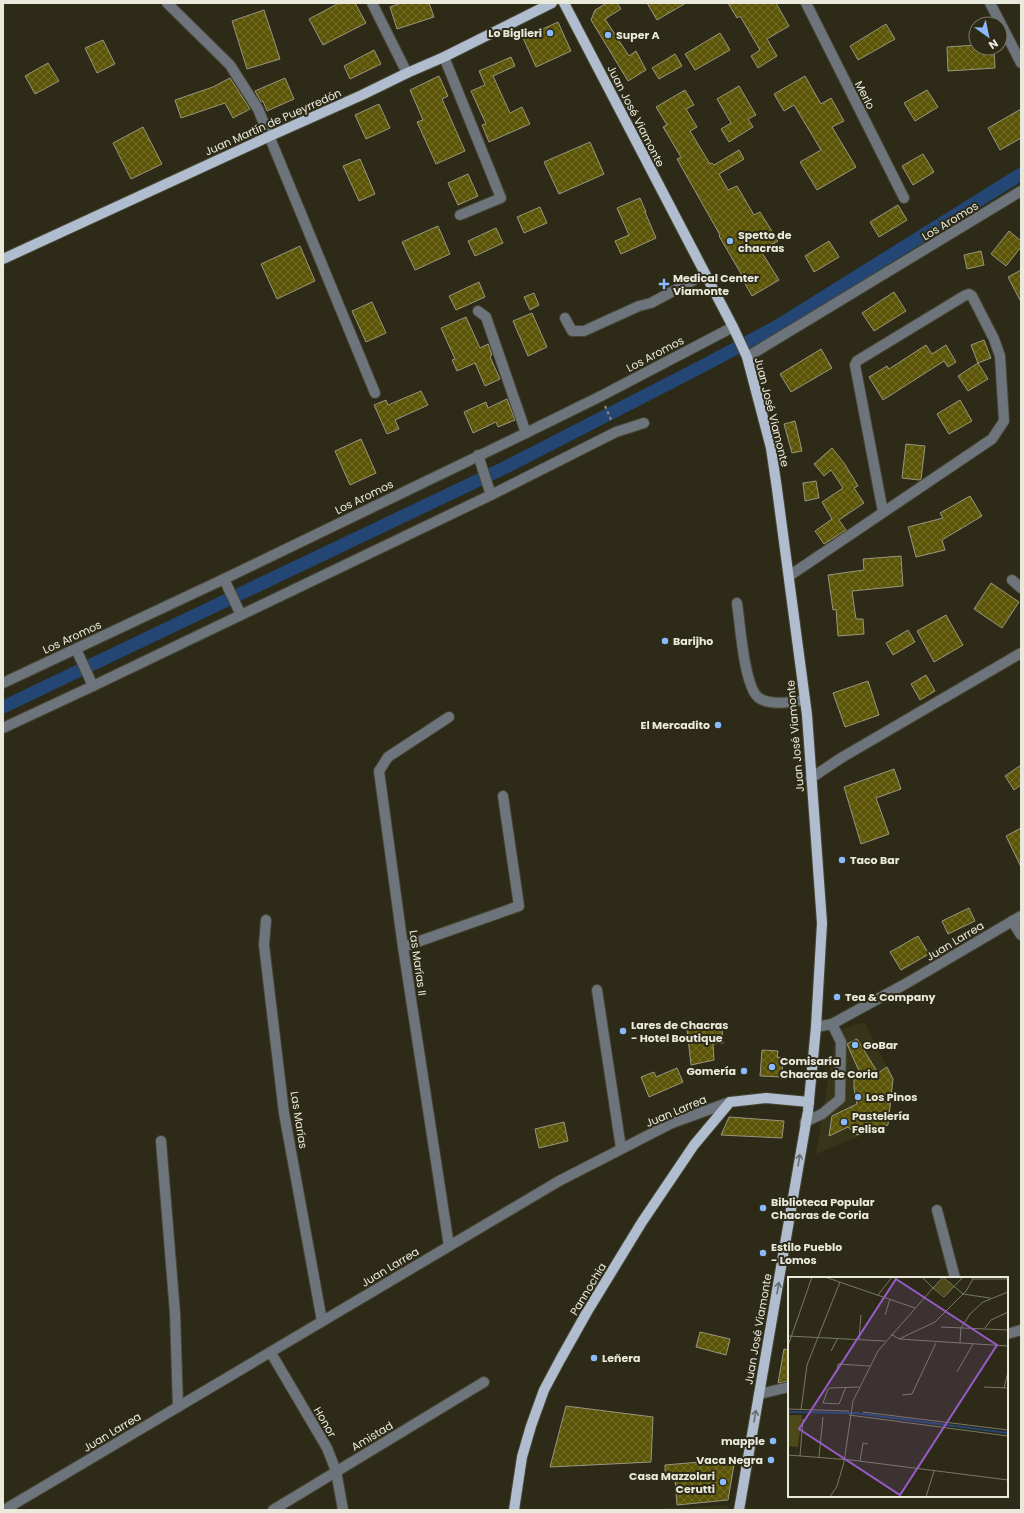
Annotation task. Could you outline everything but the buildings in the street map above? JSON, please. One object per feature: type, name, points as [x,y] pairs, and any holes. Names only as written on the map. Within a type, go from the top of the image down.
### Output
[{"type":"main road","name":"Juan Martín de Pueyrredón","points":[[3,259],[444,57],[552,3]]},
{"type":"main road","name":"Juan José Viamonte","points":[[564,3],[733,327],[747,357],[771,448],[805,700],[822,923],[816,1028],[805,1122],[739,1510]]},
{"type":"main road","name":"Juan Larrea","points":[[730,1102],[766,1098],[808,1102]]},
{"type":"main road","name":"Pannochia","points":[[514,1510],[522,1457],[544,1390],[587,1312],[642,1222],[694,1145],[730,1102]]},
{"type":"street","points":[[168,3],[230,65],[258,109],[375,393]]},
{"type":"street","points":[[372,3],[407,73]]},
{"type":"street","name":"Merlo","points":[[806,3],[904,198]]},
{"type":"street","points":[[990,3],[1021,63]]},
{"type":"street","points":[[444,57],[501,198],[460,216]]},
{"type":"street","name":"Los Aromos","points":[[747,357],[1021,191]]},
{"type":"street","points":[[565,318],[572,331],[584,331],[639,306],[651,304],[705,274]]},
{"type":"street","points":[[788,576],[992,439],[1004,421],[1000,356],[994,339],[972,296],[969,294],[857,360],[855,365],[883,512]]},
{"type":"street","points":[[478,311],[486,317],[526,433]]},
{"type":"street","name":"Los Aromos","points":[[3,683],[224,579],[526,433],[733,327]]},
{"type":"street","points":[[3,728],[491,495],[616,432],[644,422]]},
{"type":"street","points":[[478,455],[491,495]]},
{"type":"street","points":[[224,579],[241,615]]},
{"type":"street","points":[[1012,580],[1021,588]]},
{"type":"street","points":[[737,603],[747,674],[751,688],[758,698],[770,702],[805,700]]},
{"type":"street","points":[[76,649],[93,686]]},
{"type":"street","points":[[811,778],[841,758],[1021,653]]},
{"type":"street","name":"Las Marías II","points":[[449,717],[388,757],[379,771],[403,947],[449,1246]]},
{"type":"street","points":[[403,947],[519,906],[503,796]]},
{"type":"street","name":"Juan Larrea","points":[[816,1028],[832,1024],[907,983],[1021,916]]},
{"type":"street","name":"Las Marías","points":[[266,920],[264,945],[284,1113],[322,1321]]},
{"type":"street","points":[[1012,921],[1021,935]]},
{"type":"street","points":[[597,990],[621,1148]]},
{"type":"street","points":[[805,1122],[822,1114],[840,1099],[841,1042],[832,1024]]},
{"type":"street","name":"Juan Larrea","points":[[4,1510],[559,1181],[672,1123],[730,1102]]},
{"type":"street","points":[[161,1141],[175,1313],[178,1408]]},
{"type":"street","points":[[937,1210],[955,1277]]},
{"type":"street","points":[[1008,1334],[1021,1330]]},
{"type":"street","name":"Honor","points":[[271,1353],[327,1448],[336,1471],[343,1510]]},
{"type":"street","name":"Amistad","points":[[273,1510],[484,1382]]},
{"type":"street","points":[[759,1394],[788,1387]]},
{"type":"path","points":[[600,396],[616,432]]},
{"type":"shaded area","name":"Los Pinos","points":[[864,1022],[893,1079],[887,1125],[816,1154],[836,1032]]},
{"type":"shaded area","points":[[728,1505],[727,1510],[632,1510]]},
{"type":"waterway","points":[[3,707],[504,468],[695,370],[776,327],[1021,174]]},
{"type":"place","name":"Lo Biglieri","points":[[550,33]]},
{"type":"place","name":"Super A","points":[[608,35]]},
{"type":"place","name":"Spetto de chacras","points":[[730,241]]},
{"type":"place","name":"Medical Center Viamonte","points":[[664,284]]},
{"type":"place","name":"Barijho","points":[[665,641]]},
{"type":"place","name":"El Mercadito","points":[[718,725]]},
{"type":"place","name":"Taco Bar","points":[[842,860]]},
{"type":"place","name":"Tea & Company","points":[[837,997]]},
{"type":"place","name":"Lares de Chacras - Hotel Boutique","points":[[623,1031]]},
{"type":"place","name":"GoBar","points":[[855,1045]]},
{"type":"place","name":"Comisaría Chacras de Coria","points":[[772,1067]]},
{"type":"place","name":"Gomería","points":[[744,1071]]},
{"type":"place","name":"Los Pinos","points":[[858,1097]]},
{"type":"place","name":"Pastelería Felisa","points":[[844,1122]]},
{"type":"place","name":"Biblioteca Popular Chacras de Coria","points":[[763,1208]]},
{"type":"place","name":"Estilo Pueblo - Lomos","points":[[763,1253]]},
{"type":"place","name":"Leñera","points":[[594,1358]]},
{"type":"place","name":"mapple","points":[[773,1441]]},
{"type":"place","name":"Vaca Negra","points":[[771,1460]]},
{"type":"place","name":"Casa Mazzolari Cerutti","points":[[723,1482]]}]
